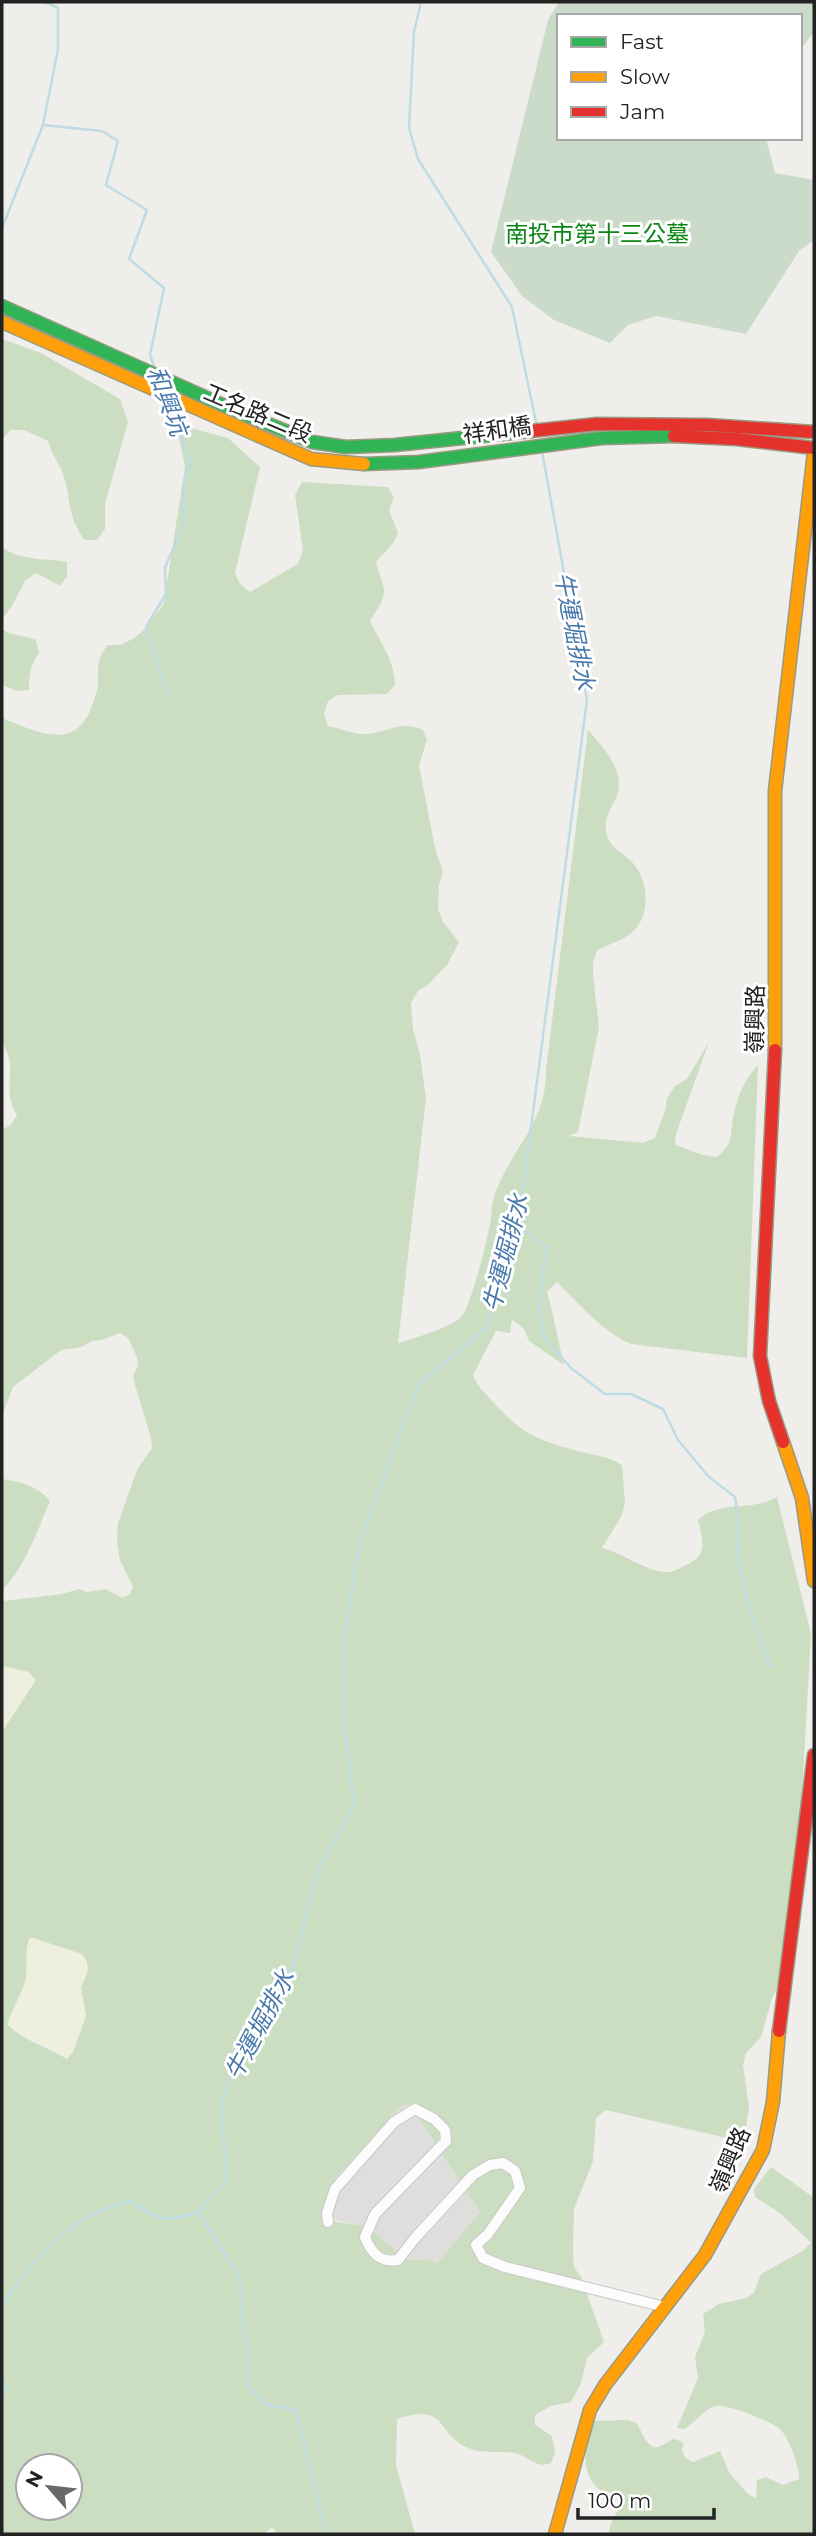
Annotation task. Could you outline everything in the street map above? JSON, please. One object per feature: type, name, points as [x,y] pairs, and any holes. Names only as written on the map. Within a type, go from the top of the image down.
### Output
[{"type":"main road","name":"工名路二段","points":[[2,306],[312,442],[346,447],[395,445]]},
{"type":"main road","name":"工名路二段","points":[[2,322],[311,459],[358,464],[398,462]]},
{"type":"main road","name":"祥和橋","points":[[395,445],[597,424],[708,425],[814,432]]},
{"type":"main road","name":"祥和橋","points":[[398,462],[443,459],[602,438],[709,439],[814,450]]},
{"type":"main road","name":"嶺興路","points":[[814,450],[775,791],[777,1019],[760,1356],[769,1401],[802,1498],[814,1581]]},
{"type":"main road","name":"嶺興路","points":[[555,2534],[590,2410],[605,2385],[705,2255],[763,2150],[773,2102],[777,2045],[814,1755]]},
{"type":"street","points":[[328,2222],[327,2213],[335,2189],[394,2122],[415,2109],[434,2119],[445,2130],[446,2141],[375,2214],[365,2237],[371,2251],[387,2260],[398,2260],[473,2175],[490,2165],[503,2163],[515,2171],[520,2188],[488,2234],[477,2245],[483,2258],[505,2267],[665,2307]]},
{"type":"shaded area","points":[[409,2104],[480,2212],[437,2263],[428,2259],[405,2260],[367,2226],[329,2219],[335,2180],[401,2106]]},
{"type":"green space","name":"南投市第十三公墓","points":[[559,2],[814,2],[814,32],[802,47],[802,14],[557,14],[557,140],[767,140],[775,173],[814,180],[814,240],[799,251],[746,334],[656,316],[628,325],[610,343],[554,320],[522,296],[491,252],[548,20]]},
{"type":"green space","points":[[2,339],[41,353],[120,399],[128,422],[105,504],[105,529],[97,540],[85,540],[78,530],[71,512],[64,477],[48,441],[24,430],[10,430],[2,440]]},
{"type":"green space","points":[[176,424],[228,438],[260,467],[235,573],[240,584],[250,592],[298,564],[303,550],[295,495],[302,482],[388,487],[394,498],[389,510],[398,533],[376,562],[384,594],[370,621],[390,660],[395,685],[387,694],[338,695],[328,701],[324,714],[328,726],[357,733],[375,733],[401,726],[423,730],[427,740],[419,765],[435,848],[443,872],[439,885],[438,909],[443,922],[459,942],[447,965],[428,985],[418,991],[411,1003],[426,1098],[398,1343],[441,1328],[457,1320],[466,1310],[482,1258],[494,1197],[540,1106],[545,1089],[588,730],[613,762],[619,780],[615,800],[606,821],[607,835],[614,847],[638,870],[646,899],[642,919],[637,927],[630,934],[597,950],[593,975],[599,1027],[578,1132],[569,1136],[643,1143],[655,1138],[667,1098],[675,1086],[687,1079],[709,1042],[676,1134],[675,1145],[717,1157],[731,1137],[740,1093],[749,1075],[758,1065],[747,1358],[631,1344],[601,1325],[557,1282],[547,1292],[564,1365],[529,1341],[524,1329],[512,1319],[510,1333],[496,1331],[473,1375],[486,1395],[525,1431],[555,1444],[607,1458],[622,1465],[625,1503],[622,1515],[602,1548],[653,1570],[674,1571],[696,1560],[702,1539],[698,1520],[707,1514],[726,1507],[757,1504],[777,1497],[811,1634],[796,1899],[778,1987],[772,1998],[761,2037],[746,2053],[743,2065],[749,2107],[744,2142],[606,2110],[596,2118],[593,2161],[574,2209],[573,2253],[574,2267],[581,2277],[604,2342],[587,2358],[581,2383],[571,2402],[551,2406],[535,2415],[535,2425],[552,2436],[555,2453],[551,2463],[539,2464],[515,2453],[471,2449],[459,2443],[440,2423],[426,2415],[397,2419],[396,2465],[415,2534],[278,2534],[272,2527],[264,2534],[2,2534],[2,1732],[36,1680],[29,1672],[2,1666],[2,1599],[4,1601],[62,1594],[79,1589],[87,1592],[106,1589],[122,1598],[129,1595],[133,1587],[120,1560],[118,1523],[137,1470],[152,1448],[133,1375],[138,1366],[137,1357],[128,1338],[120,1333],[92,1341],[82,1347],[61,1350],[13,1387],[2,1416],[2,1129],[10,1126],[17,1115],[10,1096],[10,1061],[2,1043],[2,718],[39,732],[62,734],[73,731],[82,724],[90,711],[98,685],[98,664],[104,650],[108,645],[121,645],[134,638],[146,628],[164,603],[185,466]],"holes":[[[30,1937],[82,1954],[88,1971],[81,1988],[86,2016],[73,2052],[67,2059],[28,2039],[7,2024],[25,1982]],[[409,2104],[480,2212],[437,2263],[428,2259],[406,2260],[367,2226],[329,2219],[341,2184],[335,2179],[401,2106]]]},
{"type":"green space","points":[[2,547],[25,557],[67,562],[67,576],[60,586],[36,573],[25,581],[2,619]]},
{"type":"green space","points":[[2,629],[36,640],[39,653],[31,671],[29,690],[17,691],[2,685]]},
{"type":"green space","points":[[2,1479],[28,1485],[50,1501],[24,1559],[2,1590]]},
{"type":"green space","points":[[2,1666],[29,1671],[36,1680],[2,1732]]},
{"type":"green space","points":[[29,1937],[82,1954],[87,1962],[88,1971],[81,1988],[86,2016],[73,2052],[67,2059],[14,2031],[7,2024],[24,1982],[27,1959],[25,1948]]},
{"type":"green space","points":[[771,2167],[814,2198],[814,2534],[609,2534],[625,2496],[599,2489],[588,2475],[585,2456],[592,2421],[629,2420],[637,2424],[651,2446],[659,2447],[675,2439],[684,2443],[682,2450],[685,2458],[693,2462],[720,2451],[730,2474],[748,2494],[756,2498],[757,2480],[766,2477],[783,2485],[799,2479],[796,2461],[783,2433],[759,2418],[729,2407],[715,2406],[685,2429],[677,2428],[698,2378],[695,2357],[705,2332],[703,2314],[719,2304],[746,2298],[754,2293],[761,2274],[804,2250],[811,2243],[780,2213],[755,2197],[754,2189]]},
{"type":"waterway","name":"和興坑","points":[[2,228],[43,125],[58,49],[58,8],[45,2]]},
{"type":"waterway","name":"牛運堀排水","points":[[421,2],[414,32],[409,128],[418,159],[512,307],[537,427]]},
{"type":"waterway","name":"和興坑","points":[[43,125],[102,131],[118,141],[106,185],[147,210],[129,259],[164,288],[150,355],[156,371]]},
{"type":"waterway","name":"和興坑","points":[[167,400],[190,461],[183,491],[185,523],[165,567],[166,594],[146,627],[167,692]]},
{"type":"waterway","name":"牛運堀排水","points":[[326,2534],[296,2410],[265,2404],[247,2385],[249,2355],[241,2313],[240,2277],[198,2212],[227,2180],[221,2104],[236,2060],[292,1970],[318,1870],[354,1805],[344,1721],[345,1634],[359,1545],[418,1385],[486,1328],[519,1219],[587,700],[542,451]]},
{"type":"waterway","points":[[517,1225],[546,1247],[539,1309],[543,1336],[571,1368],[605,1394],[631,1394],[663,1409],[678,1440],[709,1477],[735,1497],[738,1554],[742,1575],[752,1615],[770,1666]]},
{"type":"waterway","points":[[2,2308],[18,2283],[49,2247],[72,2227],[95,2213],[130,2201],[162,2218],[176,2218],[198,2212]]},
{"type":"waterway","points":[[2,2362],[5,2391],[2,2401]]},
{"type":"traffic: fast","points":[[2,306],[312,442],[346,447],[395,445],[531,431]]},
{"type":"traffic: fast","points":[[364,464],[419,462],[602,438],[674,436]]},
{"type":"traffic: slow","points":[[2,322],[311,459],[364,464]]},
{"type":"traffic: slow","points":[[775,1050],[775,791],[814,452]]},
{"type":"traffic: slow","points":[[783,1442],[802,1498],[814,1581]]},
{"type":"traffic: slow","points":[[555,2534],[590,2410],[605,2385],[705,2255],[763,2150],[773,2102],[779,2031]]},
{"type":"traffic: jam","points":[[531,431],[597,424],[708,425],[814,432]]},
{"type":"traffic: jam","points":[[674,436],[736,439],[814,448]]},
{"type":"traffic: jam","points":[[775,1050],[760,1356],[769,1401],[783,1442]]},
{"type":"traffic: jam","points":[[779,2031],[814,1755]]}]
